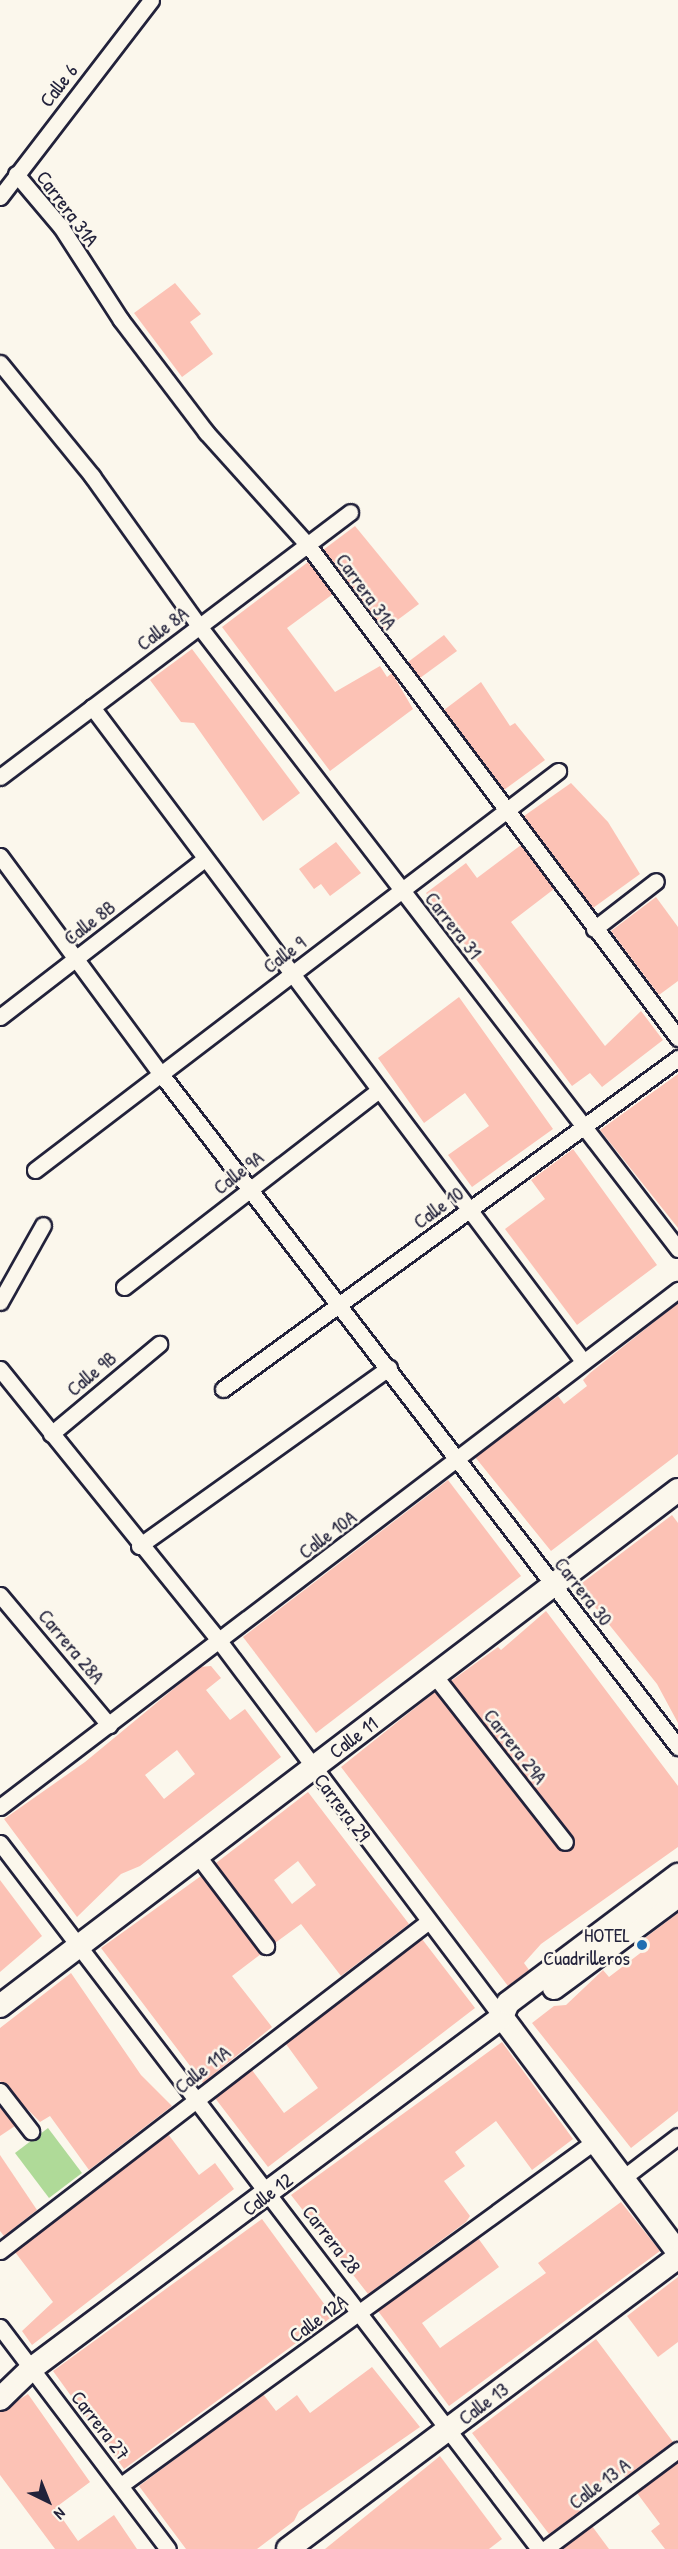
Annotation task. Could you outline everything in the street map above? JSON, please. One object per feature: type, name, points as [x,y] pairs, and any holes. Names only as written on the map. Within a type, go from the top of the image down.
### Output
[{"type":"street","name":"Calle 6","points":[[0,197],[151,0]]},
{"type":"street","name":"Carrera 31A","points":[[16,174],[61,227],[121,320],[206,432],[307,544],[504,812],[678,1038]]},
{"type":"street","name":"Carrera 31","points":[[0,363],[92,477],[199,626],[678,1249]]},
{"type":"street","name":"Calle 8A","points":[[0,777],[350,512]]},
{"type":"street","points":[[92,707],[203,860],[292,974],[583,1361]]},
{"type":"street","name":"Calle 9","points":[[35,1170],[558,771]]},
{"type":"street","name":"Carrera 30","points":[[0,856],[74,960],[678,1747]]},
{"type":"street","name":"Calle 8B","points":[[0,1017],[203,860]]},
{"type":"street","points":[[594,928],[656,881]]},
{"type":"street","name":"Calle 10","points":[[223,1389],[678,1058]]},
{"type":"street","name":"Calle 9A","points":[[124,1287],[379,1090]]},
{"type":"street","points":[[0,1302],[43,1225]]},
{"type":"street","name":"Calle 10A","points":[[0,1808],[678,1290]]},
{"type":"street","name":"Calle 9B","points":[[51,1434],[159,1344]]},
{"type":"street","points":[[139,1545],[389,1368]]},
{"type":"street","name":"Carrera 29","points":[[0,1369],[139,1545],[220,1642],[678,2252]]},
{"type":"street","name":"Calle 11","points":[[0,2006],[553,1585],[676,1496]]},
{"type":"street","name":"Carrera 28A","points":[[0,1595],[110,1725]]},
{"type":"street","name":"Carrera 29A","points":[[435,1675],[565,1842]]},
{"type":"street","name":"Carrera 28","points":[[0,1842],[76,1948],[362,2312],[451,2428],[539,2549]]},
{"type":"street","points":[[198,1856],[266,1946]]},
{"type":"street","name":"Calle 12","points":[[502,2017],[508,2003],[678,1875]]},
{"type":"street","name":"Calle 12","points":[[0,2399],[32,2369],[502,2017],[518,2015],[678,1896]]},
{"type":"street","name":"Calle 11A","points":[[0,2251],[429,1921]]},
{"type":"street","points":[[0,2091],[31,2131]]},
{"type":"street","points":[[623,2178],[678,2136]]},
{"type":"street","name":"Calle 12A","points":[[122,2485],[595,2141]]},
{"type":"street","name":"Calle 13","points":[[288,2549],[678,2257]]},
{"type":"street","name":"Carrera 27","points":[[0,2327],[122,2485],[168,2549]]},
{"type":"street","name":"Calle 12","points":[[0,2380],[16,2368],[32,2369]]},
{"type":"street","name":"Calle 13 A","points":[[545,2549],[678,2450]]},
{"type":"green space","points":[[48,2128],[82,2173],[49,2198],[15,2153]]},
{"type":"building","points":[[175,283],[201,314],[190,322],[213,354],[182,377],[134,313]]},
{"type":"building","points":[[355,526],[419,604],[384,630],[323,550]]},
{"type":"building","points":[[308,562],[333,594],[287,628],[335,692],[380,666],[387,677],[392,673],[413,709],[330,771],[222,627]]},
{"type":"building","points":[[444,635],[457,651],[420,678],[408,662]]},
{"type":"building","points":[[192,649],[300,793],[263,821],[194,723],[181,722],[150,680]]},
{"type":"building","points":[[481,682],[510,726],[515,723],[545,760],[504,790],[444,710]]},
{"type":"building","points":[[571,783],[608,822],[640,874],[593,908],[524,816]]},
{"type":"building","points":[[336,842],[361,873],[330,896],[321,884],[314,889],[299,869]]},
{"type":"building","points":[[521,845],[554,889],[511,922],[605,1046],[641,1011],[663,1040],[602,1087],[590,1073],[572,1086],[426,893],[466,863],[477,878]]},
{"type":"building","points":[[656,897],[678,927],[678,981],[659,995],[611,931]]},
{"type":"building","points":[[459,997],[553,1129],[472,1187],[448,1155],[489,1126],[465,1093],[424,1123],[378,1058]]},
{"type":"building","points":[[678,1074],[678,1228],[600,1130]]},
{"type":"building","points":[[573,1149],[657,1265],[577,1325],[505,1229],[545,1199],[531,1180]]},
{"type":"building","points":[[678,1303],[678,1454],[551,1551],[475,1457],[558,1396],[564,1404],[587,1386],[583,1380],[590,1373]]},
{"type":"building","points":[[448,1480],[521,1576],[316,1733],[243,1637]]},
{"type":"building","points":[[672,1515],[678,1523],[678,1723],[657,1684],[578,1586]]},
{"type":"building","points":[[546,1611],[678,1786],[678,1847],[541,1944],[524,1963],[529,1970],[508,1986],[341,1767],[435,1692],[557,1848],[571,1850],[573,1836],[451,1681],[498,1647],[501,1650]]},
{"type":"building","points":[[211,1666],[221,1678],[206,1690],[230,1720],[245,1709],[281,1757],[140,1866],[121,1874],[77,1917],[4,1819],[85,1762],[200,1667]],"holes":[[[177,1750],[195,1774],[164,1799],[145,1775]]]},
{"type":"building","points":[[308,1792],[409,1924],[341,1976],[301,1924],[275,1943],[216,1863]],"holes":[[[298,1861],[316,1885],[292,1904],[274,1880]]]},
{"type":"building","points":[[201,1876],[261,1954],[232,1976],[272,2027],[203,2083],[101,1948]]},
{"type":"building","points":[[0,1880],[42,1936],[0,1972]]},
{"type":"building","points":[[678,1913],[678,2111],[631,2148],[532,2023],[554,2006],[566,2005],[603,1970],[609,1977],[643,1951],[637,1944]]},
{"type":"building","points":[[422,1939],[475,2008],[268,2167],[215,2098],[252,2070],[284,2113],[318,2088],[286,2044]]},
{"type":"building","points":[[71,1973],[141,2075],[172,2106],[89,2170],[50,2116],[40,2122],[0,2081],[0,2028]]},
{"type":"building","points":[[502,2042],[573,2139],[532,2170],[496,2121],[455,2152],[465,2166],[444,2181],[470,2216],[466,2222],[368,2294],[291,2195]]},
{"type":"building","points":[[0,2107],[15,2126],[0,2136]]},
{"type":"building","points":[[168,2134],[199,2175],[215,2163],[234,2189],[32,2345],[22,2331],[53,2302],[15,2252]]},
{"type":"building","points":[[0,2155],[37,2210],[4,2236],[0,2231]]},
{"type":"building","points":[[621,2202],[660,2251],[449,2406],[378,2311],[478,2238],[499,2267],[422,2323],[440,2348],[546,2273],[538,2263]]},
{"type":"building","points":[[262,2219],[333,2316],[124,2469],[53,2371]]},
{"type":"building","points":[[678,2277],[678,2342],[658,2357],[627,2316]]},
{"type":"building","points":[[596,2339],[673,2442],[625,2477],[622,2473],[608,2484],[605,2479],[574,2503],[580,2511],[549,2534],[472,2433]]},
{"type":"building","points":[[372,2367],[420,2427],[299,2511],[294,2521],[257,2549],[186,2549],[139,2486],[263,2394],[276,2411],[297,2395],[310,2413]]},
{"type":"building","points":[[28,2394],[90,2482],[55,2508],[78,2541],[114,2515],[137,2549],[55,2549],[0,2475],[0,2412]]},
{"type":"building","points":[[440,2456],[502,2539],[489,2549],[325,2549]]},
{"type":"building","points":[[678,2462],[678,2549],[665,2549],[651,2531],[660,2524],[637,2493]]},
{"type":"building","points":[[592,2526],[609,2549],[562,2549]]},
{"type":"place","name":"HOTEL Cuadrilleros","points":[[642,1945]]}]
